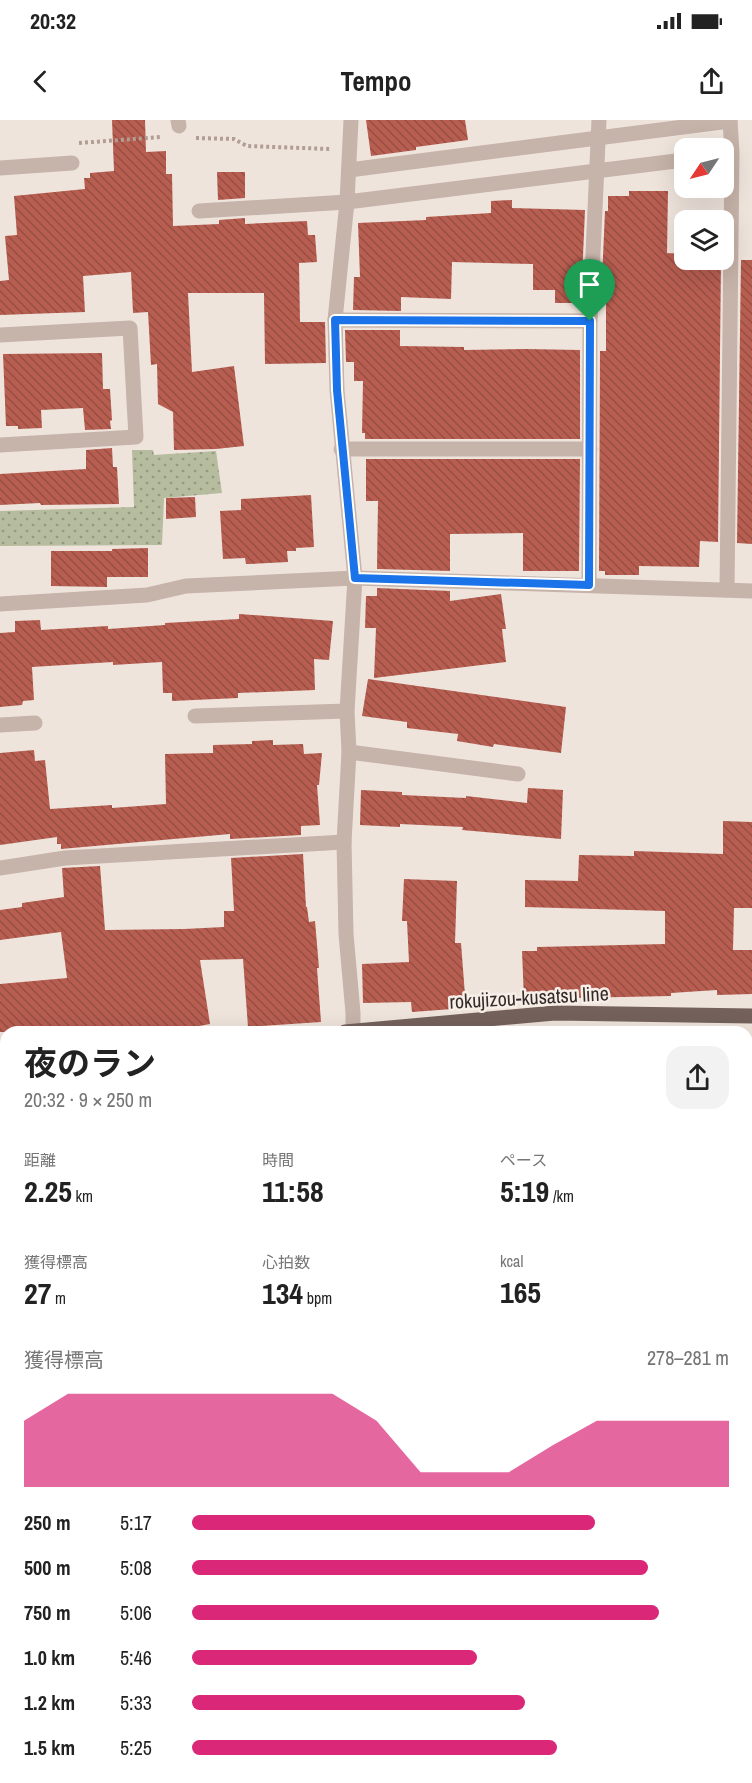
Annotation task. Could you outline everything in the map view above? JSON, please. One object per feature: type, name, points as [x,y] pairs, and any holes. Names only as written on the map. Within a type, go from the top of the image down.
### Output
[{"type":"main road","name":"rokujizou-kusatsu line","points":[[415,1026],[555,1013],[752,1016]]},
{"type":"street","points":[[351,120],[347,202],[335,320],[341,448],[355,578],[347,711],[349,752],[344,842],[346,934],[353,1013],[351,1026]]},
{"type":"street","points":[[589,585],[590,321],[599,120]]},
{"type":"street","points":[[349,170],[730,121],[729,138]]},
{"type":"street","points":[[199,211],[347,202],[674,161]]},
{"type":"street","points":[[0,168],[69,163]]},
{"type":"street","points":[[727,590],[728,198]]},
{"type":"street","points":[[335,320],[590,321]]},
{"type":"street","points":[[0,335],[130,328],[136,437],[0,445]]},
{"type":"street","points":[[341,448],[590,449]]},
{"type":"street","points":[[0,604],[147,595],[186,586],[355,578],[752,591]]},
{"type":"street","points":[[195,716],[347,711]]},
{"type":"street","points":[[0,725],[35,723]]},
{"type":"street","points":[[349,752],[518,774]]},
{"type":"street","points":[[0,868],[65,858],[344,842]]},
{"type":"path","points":[[69,163],[73,143],[175,128]]},
{"type":"path","points":[[190,138],[234,140],[247,146],[349,149]]},
{"type":"green space","points":[[132,450],[153,450],[154,455],[216,451],[222,493],[164,498],[162,545],[0,546],[0,511],[134,507]]},
{"type":"building","points":[[112,120],[145,120],[146,152],[166,151],[166,174],[172,174],[173,226],[219,224],[219,220],[245,218],[245,224],[307,221],[308,235],[315,235],[317,262],[299,263],[300,322],[325,322],[326,363],[265,364],[264,293],[188,293],[192,372],[234,366],[244,446],[174,450],[173,412],[158,404],[157,364],[151,365],[148,312],[133,313],[131,272],[83,276],[85,312],[0,315],[0,281],[9,280],[5,236],[17,235],[14,196],[85,189],[84,178],[90,178],[90,173],[114,171]]},
{"type":"building","points":[[366,120],[465,120],[468,140],[371,156]]},
{"type":"building","points":[[217,172],[245,172],[245,198],[218,200]]},
{"type":"building","points":[[629,191],[668,191],[667,253],[674,253],[674,270],[721,270],[718,542],[700,541],[699,567],[639,566],[639,575],[605,575],[605,571],[599,571],[600,351],[606,351],[606,303],[601,303],[605,211],[608,211],[608,196],[629,196]]},
{"type":"building","points":[[512,200],[512,208],[585,210],[581,303],[555,303],[555,290],[533,290],[533,264],[452,262],[451,299],[401,297],[401,311],[353,310],[354,277],[360,277],[358,223],[426,220],[426,217],[491,213],[491,201]]},
{"type":"building","points":[[741,260],[752,260],[752,544],[737,543]]},
{"type":"building","points":[[345,330],[400,330],[400,346],[464,347],[464,350],[580,350],[580,439],[365,439],[365,433],[362,433],[363,381],[354,381],[354,362],[346,362]]},
{"type":"building","points":[[102,353],[103,389],[110,389],[111,429],[85,430],[83,408],[41,410],[42,428],[18,429],[18,426],[6,426],[3,354]]},
{"type":"building","points":[[112,448],[113,467],[117,467],[119,504],[0,505],[0,474],[86,469],[86,450]]},
{"type":"building","points":[[366,459],[580,459],[579,571],[523,571],[523,533],[450,534],[450,571],[377,569],[378,501],[366,501]]},
{"type":"building","points":[[311,495],[314,547],[287,551],[288,562],[246,564],[245,558],[223,559],[220,511],[241,510],[241,499]]},
{"type":"building","points":[[195,497],[196,517],[166,519],[166,498]]},
{"type":"building","points":[[148,548],[148,577],[107,577],[107,587],[51,586],[51,551],[112,551],[112,549]]},
{"type":"building","points":[[377,588],[450,591],[450,601],[501,594],[506,629],[502,629],[506,662],[374,678],[376,628],[365,628],[366,596],[377,596]]},
{"type":"building","points":[[239,614],[333,621],[329,660],[314,659],[315,690],[238,693],[238,698],[172,701],[172,693],[163,693],[162,662],[113,665],[113,662],[32,667],[34,700],[23,701],[22,705],[0,707],[0,633],[15,632],[15,621],[40,620],[41,630],[108,626],[108,629],[239,619]]},
{"type":"building","points":[[368,679],[566,707],[561,753],[494,744],[493,747],[457,741],[458,734],[407,728],[407,722],[362,716]]},
{"type":"building","points":[[273,740],[273,745],[303,744],[304,754],[322,753],[319,785],[317,785],[320,825],[301,826],[301,835],[230,839],[230,834],[61,849],[61,844],[57,844],[57,837],[0,845],[0,753],[34,750],[35,761],[45,760],[50,809],[112,805],[112,808],[166,804],[165,754],[213,753],[213,745],[252,744],[252,741]]},
{"type":"building","points":[[528,788],[563,790],[561,839],[462,830],[463,827],[360,825],[361,790],[402,792],[402,795],[466,798],[466,796],[527,803]]},
{"type":"building","points":[[723,821],[752,822],[752,908],[734,908],[733,950],[752,950],[752,994],[717,995],[717,990],[671,993],[671,996],[524,999],[522,951],[537,951],[537,947],[665,944],[665,911],[525,907],[525,880],[578,881],[579,855],[634,856],[634,851],[723,854]]},
{"type":"building","points":[[303,854],[306,907],[309,922],[315,921],[321,1022],[248,1026],[243,959],[200,960],[210,1024],[199,1026],[0,1026],[0,984],[67,978],[61,932],[0,940],[0,910],[22,907],[22,903],[64,897],[62,868],[100,866],[105,930],[224,927],[224,911],[234,911],[231,858]]},
{"type":"building","points":[[404,879],[457,881],[455,943],[461,943],[466,1008],[412,1012],[411,1002],[363,1003],[362,964],[409,962],[407,921],[402,921]]},
{"type":"route","points":[[335,320],[590,321],[589,585],[355,578],[341,448],[335,320]]}]
